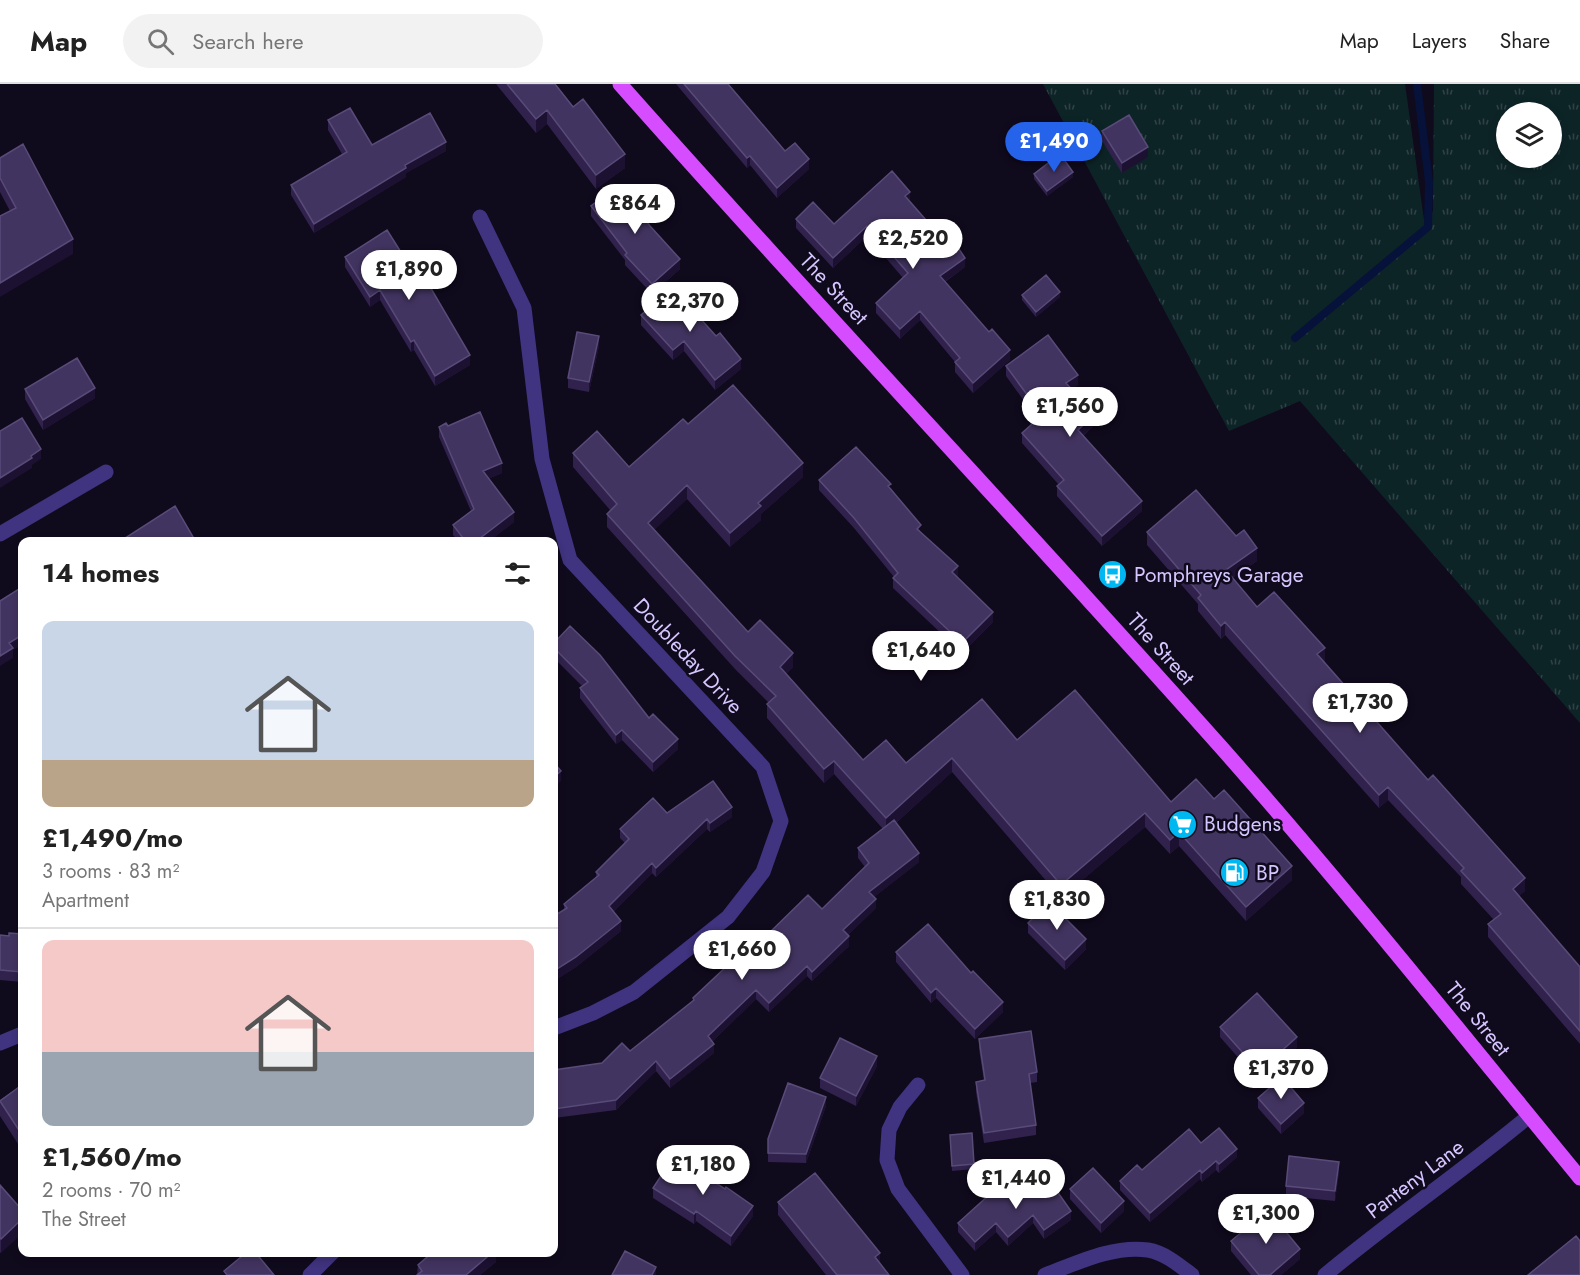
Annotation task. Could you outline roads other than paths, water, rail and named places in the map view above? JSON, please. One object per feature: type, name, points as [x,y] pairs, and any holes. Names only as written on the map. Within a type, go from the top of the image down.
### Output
[{"type":"main road","name":"The Street","points":[[621,84],[1222,748],[1356,902],[1580,1178]]},
{"type":"street","name":"Doubleday Drive","points":[[480,217],[525,308],[542,459],[570,560],[763,767],[781,821],[763,872],[728,917],[634,992],[593,1013],[558,1026]]},
{"type":"street","points":[[0,534],[106,472]]},
{"type":"street","points":[[0,1043],[18,1036]]},
{"type":"street","points":[[918,1085],[900,1107],[889,1130],[887,1160],[898,1189],[962,1275]]},
{"type":"street","name":"Panteny Lane","points":[[1325,1275],[1368,1239],[1476,1160],[1529,1116]]},
{"type":"street","points":[[1045,1275],[1088,1258],[1121,1251],[1149,1250],[1172,1259],[1192,1275]]},
{"type":"street","points":[[310,1275],[328,1257]]},
{"type":"waterway","points":[[1295,338],[1428,227],[1429,182],[1417,84]]},
{"type":"place","name":"Pomphreys Garage","points":[[1113,575]]},
{"type":"place","name":"Budgens","points":[[1183,824]]},
{"type":"place","name":"BP","points":[[1235,873]]}]
